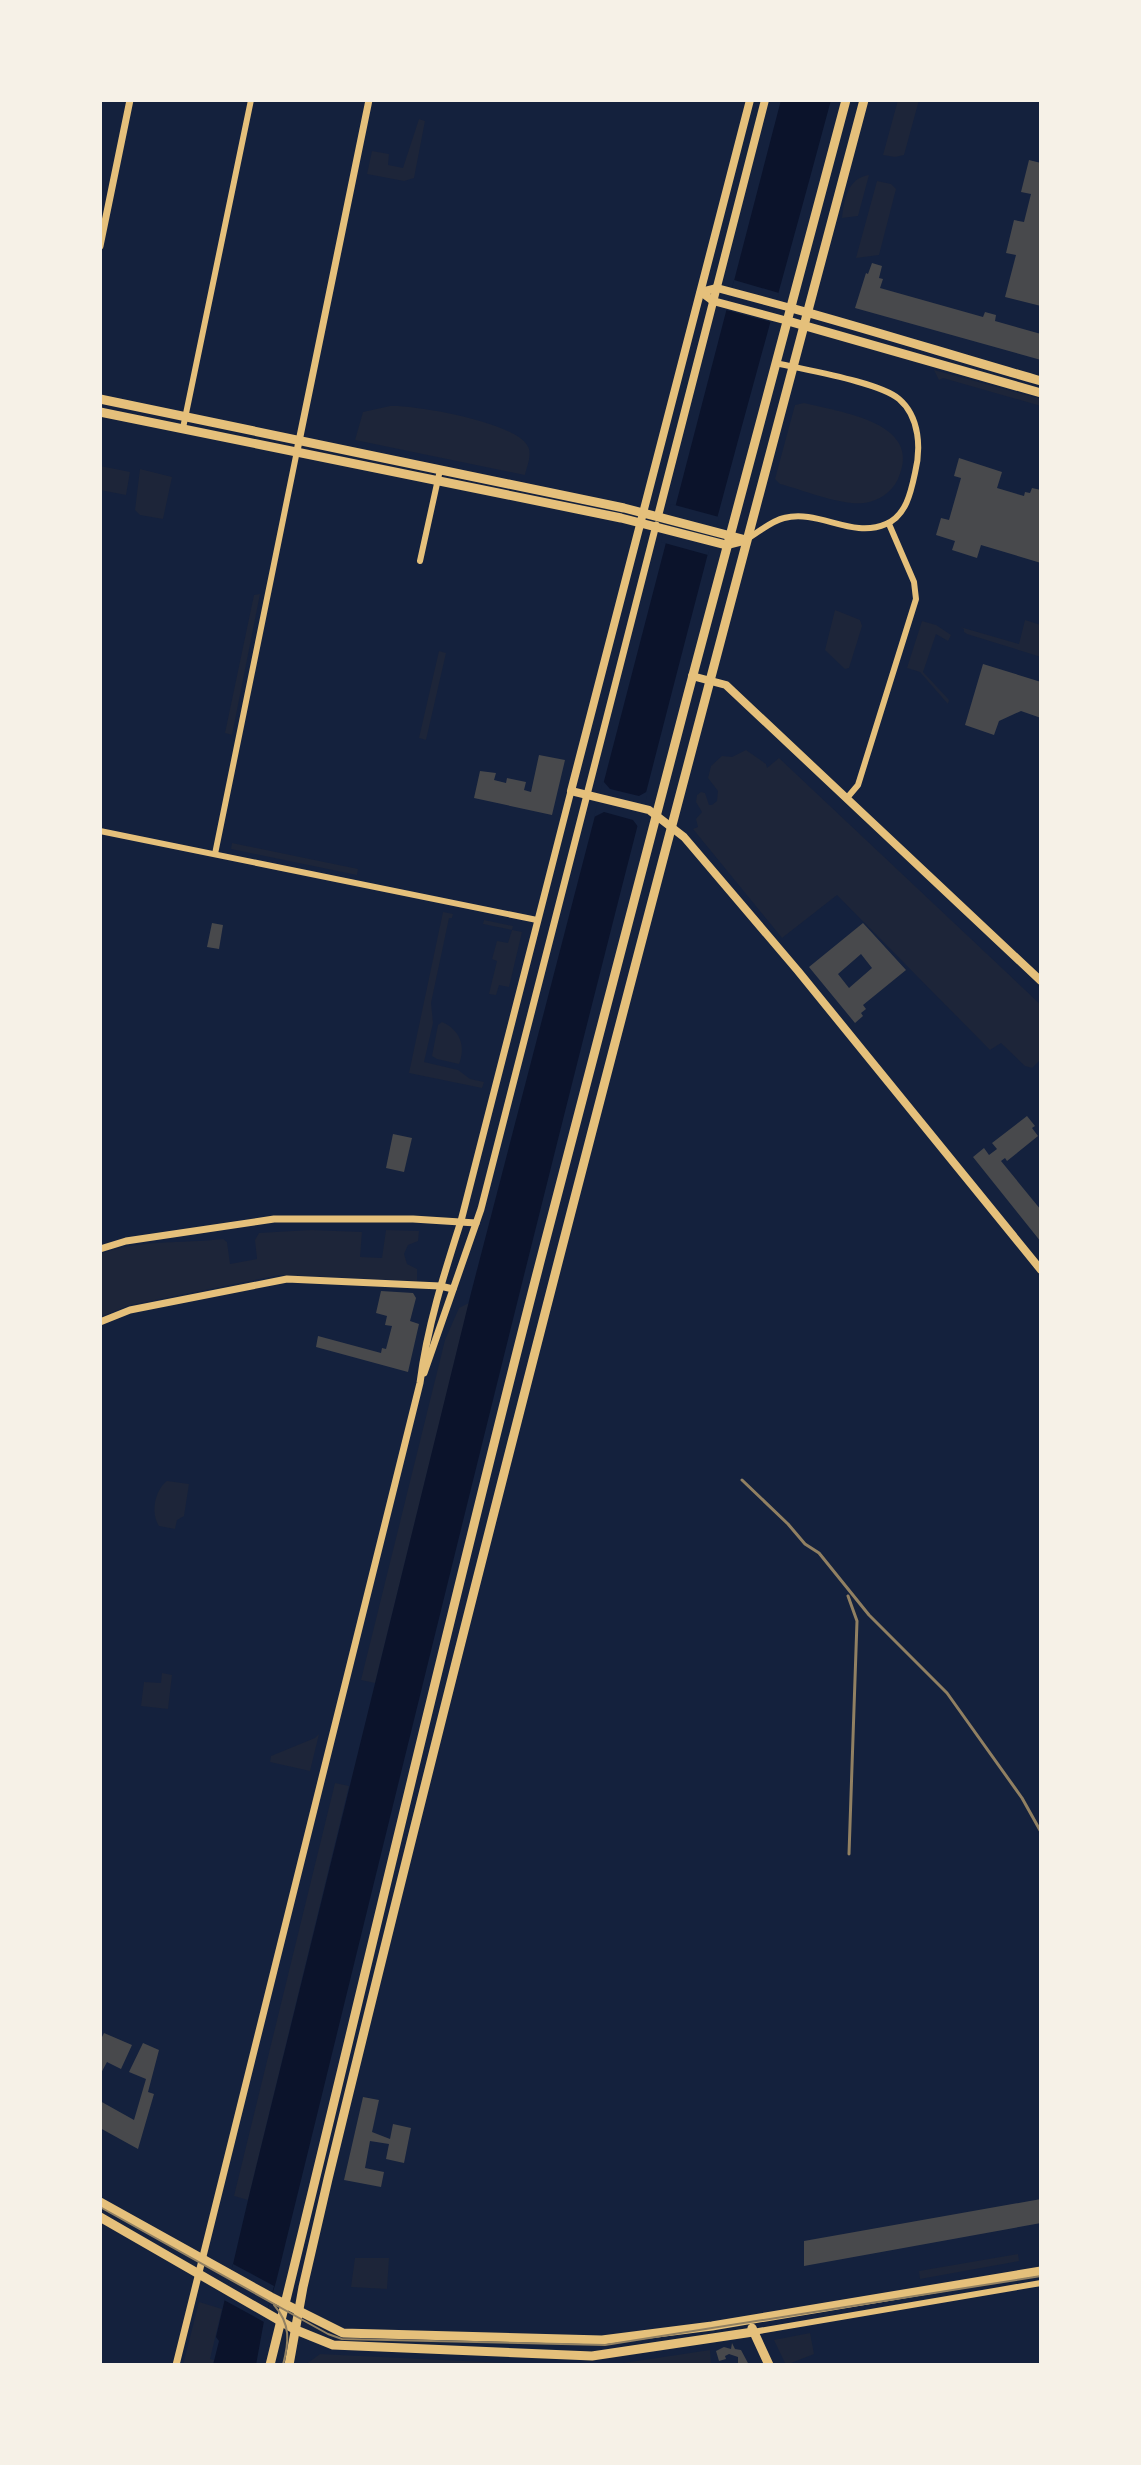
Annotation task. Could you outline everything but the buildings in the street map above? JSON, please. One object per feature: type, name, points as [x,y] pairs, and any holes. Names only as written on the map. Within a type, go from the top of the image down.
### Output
[{"type":"main road","points":[[750,100],[571,791],[644,808],[657,814],[684,837],[779,947],[1041,1270]]},
{"type":"main road","points":[[663,517],[713,301],[765,100]]},
{"type":"main road","points":[[270,2365],[529,1303],[726,545],[846,100]]},
{"type":"main road","points":[[289,2365],[346,2107],[531,1367],[709,680],[864,100]]},
{"type":"main road","points":[[701,292],[717,288],[886,333],[923,348],[1041,381]]},
{"type":"main road","points":[[701,292],[713,301],[1041,393]]},
{"type":"main road","points":[[100,399],[184,422],[298,446],[438,481],[641,523],[726,545],[746,540]]},
{"type":"main road","points":[[100,412],[184,422]]},
{"type":"main road","points":[[298,446],[440,470],[663,517],[746,540]]},
{"type":"main road","points":[[692,676],[726,685],[1041,981]]},
{"type":"main road","points":[[100,2202],[230,2275],[343,2333],[594,2341],[751,2320],[1041,2271]]},
{"type":"main road","points":[[100,2217],[296,2330],[333,2345],[592,2356],[753,2332]]},
{"type":"main road","points":[[751,2320],[753,2332],[769,2365]]},
{"type":"street","points":[[100,246],[130,100]]},
{"type":"street","points":[[184,422],[251,100]]},
{"type":"street","points":[[215,854],[369,100]]},
{"type":"street","points":[[746,540],[776,521],[793,517],[857,529],[889,524],[906,505],[918,459],[914,421],[899,398],[880,390],[776,363]]},
{"type":"street","points":[[420,561],[440,470]]},
{"type":"street","points":[[176,2365],[420,1383],[476,1223],[586,794],[663,517]]},
{"type":"street","points":[[847,798],[858,785],[914,611],[916,590],[889,524]]},
{"type":"street","points":[[420,1383],[440,1286],[461,1221],[571,791]]},
{"type":"street","points":[[100,831],[537,920]]},
{"type":"street","points":[[100,1249],[126,1241],[274,1219],[476,1223]]},
{"type":"street","points":[[100,1322],[130,1310],[287,1279],[453,1289]]},
{"type":"street","points":[[753,2332],[1041,2283]]},
{"type":"shaded area","points":[[781,100],[831,100],[718,515],[604,956],[264,2321],[256,2365],[213,2365],[219,2341],[216,2337],[248,2200],[471,1293]]},
{"type":"shaded area","points":[[898,100],[919,100],[904,155],[895,157],[883,155]]},
{"type":"shaded area","points":[[419,119],[425,121],[414,178],[404,181],[367,174],[372,151],[389,154],[388,165],[403,168]]},
{"type":"shaded area","points":[[869,175],[858,216],[842,218],[852,185]]},
{"type":"shaded area","points":[[877,181],[891,184],[896,189],[879,255],[856,258]]},
{"type":"shaded area","points":[[934,370],[1041,399],[1041,406],[943,378],[939,380]]},
{"type":"shaded area","points":[[804,403],[856,416],[889,432],[900,444],[903,460],[898,479],[889,492],[875,500],[855,503],[780,484],[775,479],[795,405]]},
{"type":"shaded area","points":[[390,406],[463,416],[503,429],[529,448],[525,475],[355,440],[363,412]]},
{"type":"shaded area","points":[[100,466],[130,472],[126,495],[100,490]]},
{"type":"shaded area","points":[[140,469],[172,477],[163,519],[140,515],[135,510]]},
{"type":"shaded area","points":[[260,594],[232,735],[225,733],[254,595]]},
{"type":"shaded area","points":[[835,610],[860,620],[862,626],[849,668],[845,669],[825,650]]},
{"type":"shaded area","points":[[1025,620],[1041,625],[1041,657],[967,634],[960,627],[1019,644]]},
{"type":"shaded area","points":[[922,621],[936,625],[951,635],[948,641],[936,634],[923,672],[949,700],[948,704],[920,672],[907,668]]},
{"type":"shaded area","points":[[439,651],[446,653],[426,740],[419,738]]},
{"type":"shaded area","points":[[746,750],[767,768],[779,758],[1041,1005],[1041,1059],[1032,1068],[1025,1066],[1001,1043],[990,1050],[837,895],[782,938],[693,829],[698,827],[696,819],[702,812],[696,802],[697,795],[705,793],[709,805],[717,801],[718,791],[708,778],[711,766],[722,756],[732,757]]},
{"type":"shaded area","points":[[232,843],[358,869],[357,875],[231,849]]},
{"type":"shaded area","points":[[443,912],[453,914],[449,918],[431,1003],[433,1023],[424,1062],[458,1070],[470,1079],[484,1082],[482,1088],[409,1073]]},
{"type":"shaded area","points":[[484,920],[513,926],[512,930],[483,924]]},
{"type":"shaded area","points":[[512,930],[522,932],[509,987],[499,985],[496,995],[489,994],[497,961],[492,959],[497,941],[508,943]]},
{"type":"shaded area","points":[[442,1022],[453,1029],[460,1039],[462,1051],[459,1064],[432,1056],[438,1025]]},
{"type":"shaded area","points":[[311,1230],[362,1232],[360,1257],[382,1258],[386,1230],[419,1231],[418,1241],[408,1245],[404,1254],[407,1264],[417,1269],[417,1281],[279,1275],[130,1305],[100,1317],[100,1254],[145,1244],[223,1239],[227,1242],[230,1264],[257,1259],[255,1240],[259,1233]]},
{"type":"shaded area","points":[[469,1303],[375,1683],[361,1680],[445,1340],[459,1308]]},
{"type":"shaded area","points":[[167,1481],[189,1484],[184,1516],[177,1520],[175,1529],[159,1526],[155,1515],[157,1496]]},
{"type":"shaded area","points":[[162,1673],[172,1675],[168,1709],[141,1706],[144,1682],[161,1683]]},
{"type":"shaded area","points":[[319,1734],[310,1771],[270,1762],[271,1756]]},
{"type":"shaded area","points":[[335,1783],[349,1786],[248,2200],[234,2196]]},
{"type":"shaded area","points":[[1018,2254],[1019,2261],[920,2279],[919,2271]]},
{"type":"shaded area","points":[[355,2258],[389,2258],[387,2289],[351,2287]]},
{"type":"shaded area","points":[[199,2302],[222,2309],[210,2359],[214,2360],[213,2365],[183,2365]]},
{"type":"shaded area","points":[[810,2333],[814,2354],[786,2365],[774,2340]]},
{"type":"shaded area","points":[[710,2350],[711,2365],[564,2365],[617,2364]]},
{"type":"shaded area","points":[[320,2354],[528,2364],[528,2365],[305,2365]]},
{"type":"pier","points":[[734,280],[779,293],[771,322],[726,310]]},
{"type":"pier","points":[[671,504],[719,517],[708,555],[661,542]]},
{"type":"pier","points":[[603,781],[610,789],[639,796],[648,791],[639,828],[633,820],[604,812],[594,817]]},
{"type":"pier","points":[[233,2264],[274,2286],[264,2322],[224,2300]]},
{"type":"tram line","points":[[100,2207],[342,2339],[605,2345],[1041,2276]]},
{"type":"tram line","points":[[274,2305],[286,2326],[287,2349],[283,2365]]},
{"type":"railway","points":[[742,1480],[805,1544],[819,1553],[869,1615],[947,1693],[1022,1798],[1041,1832]]},
{"type":"railway","points":[[848,1596],[857,1621],[849,1854]]}]
